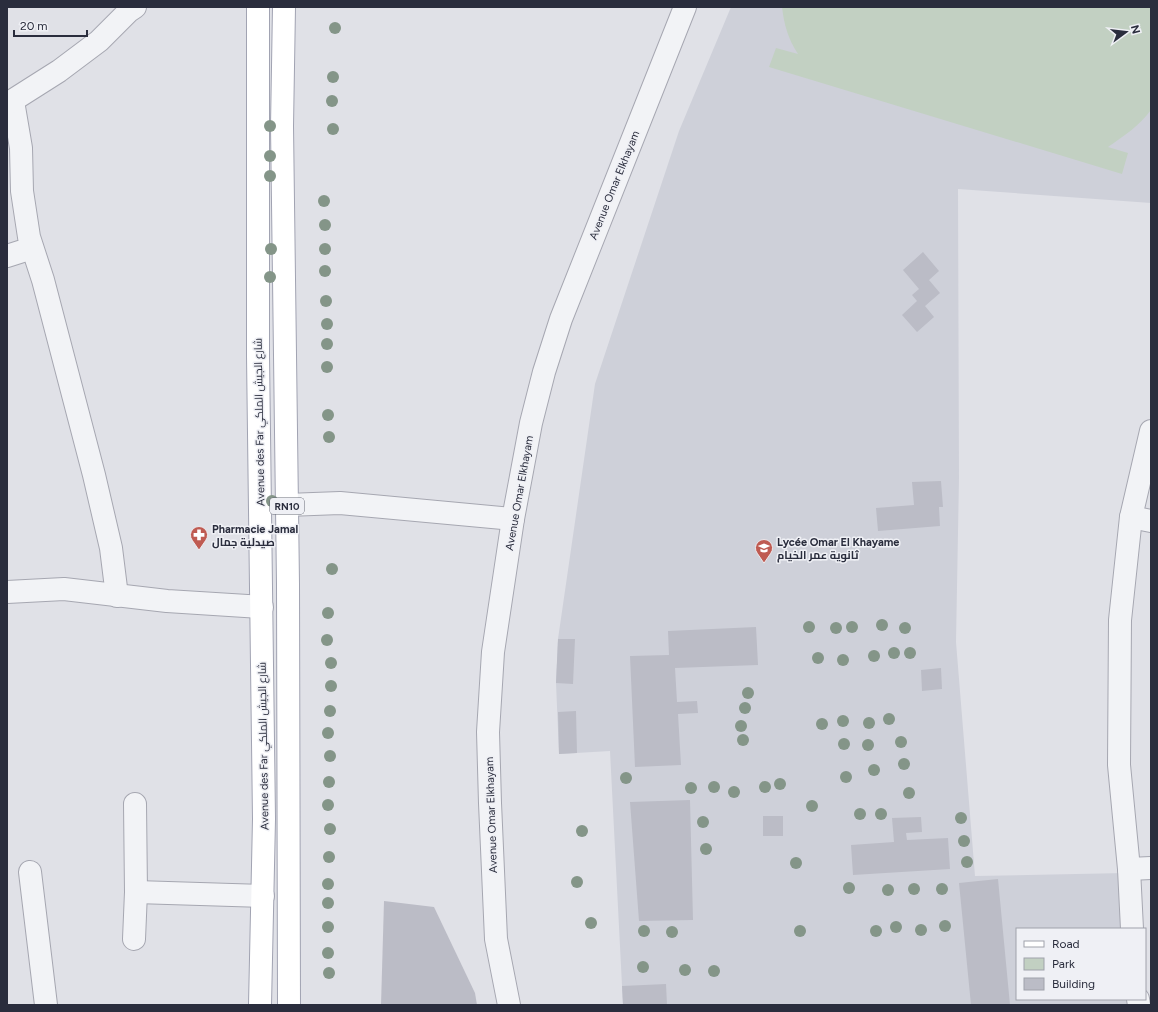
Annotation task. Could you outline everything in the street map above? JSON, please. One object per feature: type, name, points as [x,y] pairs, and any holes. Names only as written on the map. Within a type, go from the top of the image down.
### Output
[{"type":"main road","name":"Avenue des Far شارع الجيش الملكي","points":[[257,7],[258,356],[264,819],[260,1005]]},
{"type":"main road","name":"RN10","points":[[284,8],[282,133],[287,505],[289,1005]]},
{"type":"street","points":[[117,596],[111,548],[94,475],[64,356],[43,280],[29,237],[22,191],[21,148],[10,102],[59,71],[99,41],[129,11],[135,7]]},
{"type":"street","points":[[257,7],[284,8]]},
{"type":"street","name":"Avenue Omar Elkhayam","points":[[509,1005],[496,939],[488,732],[493,652],[513,519],[530,423],[561,319],[685,7]]},
{"type":"street","points":[[7,256],[32,248]]},
{"type":"street","points":[[1132,928],[1129,869],[1119,765],[1120,620],[1141,519],[1151,431]]},
{"type":"street","points":[[287,505],[340,503],[513,519]]},
{"type":"street","points":[[7,592],[64,589],[117,596],[262,607]]},
{"type":"street","points":[[134,939],[136,892],[135,804]]},
{"type":"street","points":[[1129,869],[1151,868]]},
{"type":"street","points":[[30,872],[46,1005]]},
{"type":"street","points":[[136,892],[263,896]]},
{"type":"shaded area","name":"Lycée Omar El Khayame ثانوية عمر الخيام","points":[[731,7],[1151,7],[1151,203],[958,189],[959,478],[956,642],[975,876],[1125,873],[1127,928],[1016,928],[1016,1000],[1131,1000],[1132,1005],[623,1005],[610,751],[559,754],[556,683],[558,639],[595,384],[679,131]]},
{"type":"green space","points":[[782,7],[1151,7],[1151,110],[1126,135],[1108,147],[1128,153],[1122,174],[769,67],[776,48],[798,54],[787,31]]},
{"type":"building","points":[[923,252],[939,271],[929,280],[940,293],[925,306],[934,317],[917,332],[902,315],[917,301],[912,295],[919,289],[903,270]]},
{"type":"building","points":[[941,481],[943,507],[939,507],[940,526],[878,531],[876,508],[914,505],[912,482]]},
{"type":"building","points":[[756,627],[758,665],[675,668],[677,702],[697,701],[698,713],[678,714],[681,765],[635,767],[630,656],[669,655],[668,631]]},
{"type":"building","points":[[558,639],[575,639],[573,684],[556,683]]},
{"type":"building","points":[[941,668],[942,689],[922,691],[921,670]]},
{"type":"building","points":[[576,711],[577,753],[559,754],[558,712]]},
{"type":"building","points":[[690,800],[693,920],[639,921],[630,802]]},
{"type":"building","points":[[763,816],[783,816],[783,836],[763,836]]},
{"type":"building","points":[[921,817],[922,832],[906,833],[907,840],[948,838],[950,869],[853,875],[851,845],[894,842],[892,818]]},
{"type":"building","points":[[998,879],[1010,1005],[971,1005],[959,883]]},
{"type":"building","points":[[384,901],[434,907],[475,993],[477,1005],[381,1005]]},
{"type":"building","points":[[666,984],[667,1005],[623,1005],[622,986]]},
{"type":"place","name":"Pharmacie Jamal صيدلية جمال","points":[[199,550]]},
{"type":"place","name":"Lycée Omar El Khayame ثانوية عمر الخيام","points":[[764,563]]}]
